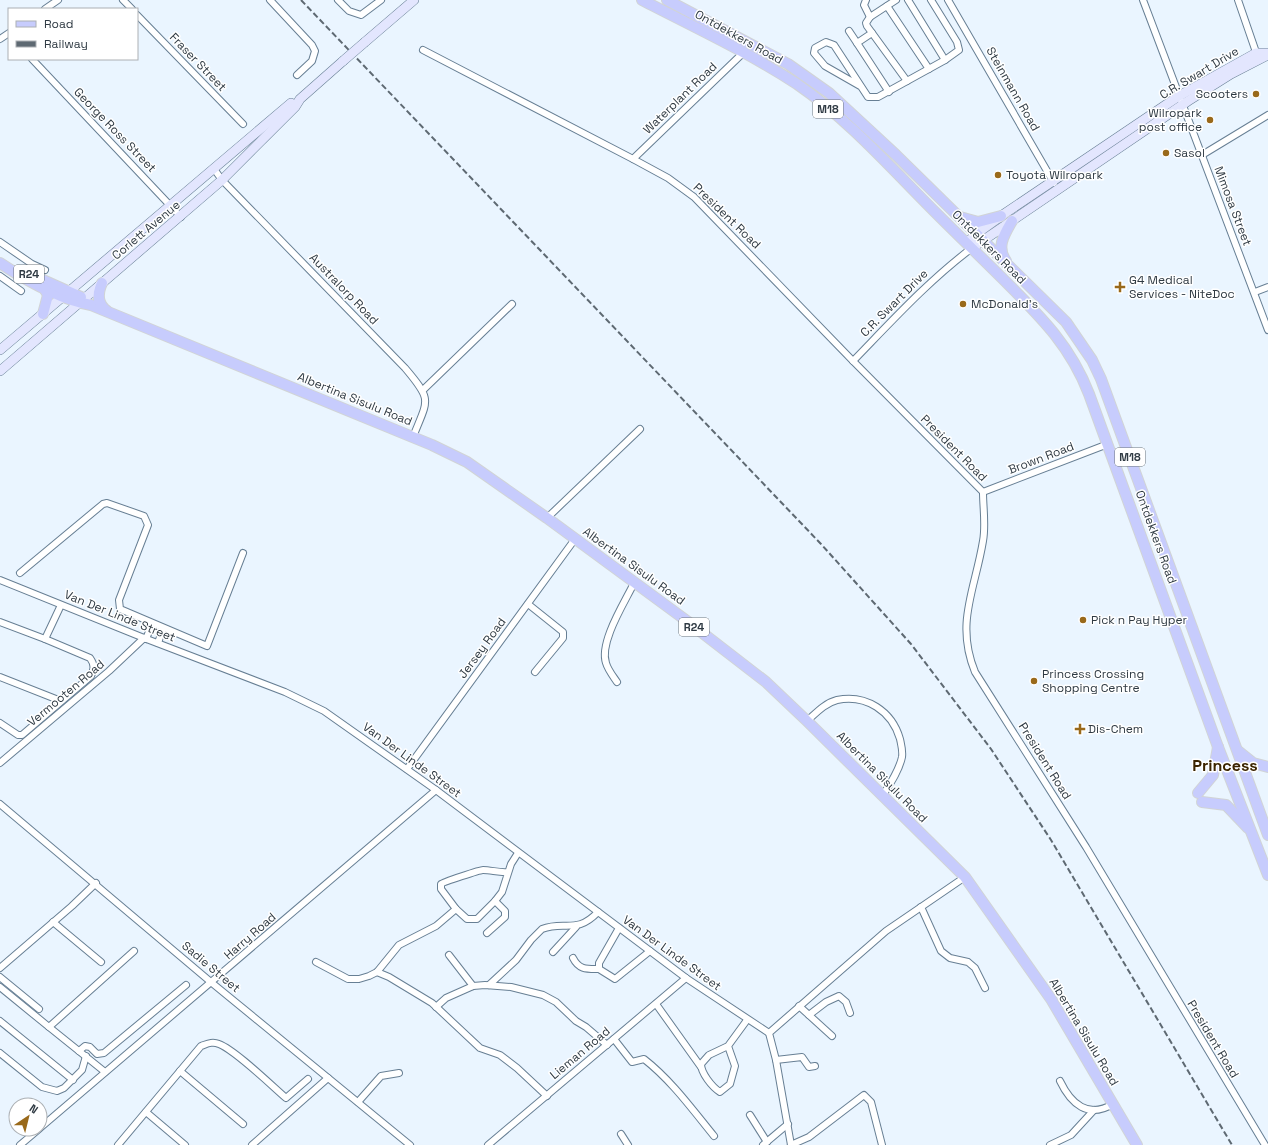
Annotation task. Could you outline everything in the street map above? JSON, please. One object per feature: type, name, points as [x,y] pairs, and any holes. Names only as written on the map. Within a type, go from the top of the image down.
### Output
[{"type":"main road","name":"Ontdekkers Road","points":[[642,0],[743,53],[797,85],[829,109],[876,153],[1045,321],[1070,353],[1081,372],[1218,747],[1268,874]]},
{"type":"main road","name":"Ontdekkers Road","points":[[667,0],[788,64],[816,82],[838,100],[1066,322],[1092,360],[1102,379],[1268,835]]},
{"type":"main road","points":[[957,215],[978,222],[1001,216]]},
{"type":"main road","points":[[1012,221],[1001,246],[1003,257],[1013,271]]},
{"type":"main road","name":"Albertina Sisulu Road","points":[[0,257],[66,294],[109,313],[413,437],[467,462],[547,518],[634,582],[766,682],[883,795],[965,878],[1052,999],[1136,1145]]},
{"type":"main road","name":"Albertina Sisulu Road","points":[[0,263],[44,288],[66,294]]},
{"type":"main road","points":[[102,283],[99,291],[99,300],[103,308],[109,313]]},
{"type":"main road","points":[[43,314],[48,295],[44,288]]},
{"type":"main road","points":[[1218,747],[1213,775],[1200,797],[1226,805],[1252,833]]},
{"type":"main road","points":[[1236,750],[1253,763],[1268,767]]},
{"type":"street","points":[[46,8],[58,0]]},
{"type":"street","points":[[123,0],[131,8]]},
{"type":"street","points":[[270,0],[314,48],[316,54],[312,61],[297,75]]},
{"type":"street","points":[[338,0],[349,11],[361,15],[381,0]]},
{"type":"street","name":"Corlett Avenue","points":[[0,371],[84,302],[102,283],[181,217],[222,180],[295,107],[300,100],[414,0]]},
{"type":"street","points":[[896,0],[866,22],[872,33],[907,81]]},
{"type":"street","points":[[908,0],[945,60]]},
{"type":"street","points":[[860,86],[826,66],[814,53],[815,48],[826,42],[834,45],[860,86],[872,98],[878,98],[957,52],[959,47],[931,0]]},
{"type":"street","name":"Steinmann Road","points":[[948,0],[1055,186]]},
{"type":"street","name":"Mimosa Street","points":[[1144,0],[1268,330]]},
{"type":"street","points":[[1238,0],[1257,56]]},
{"type":"street","points":[[865,3],[870,18]]},
{"type":"street","points":[[887,6],[929,69]]},
{"type":"street","name":"Fraser Street","points":[[138,16],[242,124]]},
{"type":"street","points":[[849,30],[889,92]]},
{"type":"street","points":[[857,43],[872,33]]},
{"type":"street","name":"President Road","points":[[423,50],[633,159],[668,178],[694,197],[983,492],[983,540],[965,628],[966,644],[975,672],[1086,847],[1265,1145]]},
{"type":"street","name":"Waterplant Road","points":[[633,159],[743,53]]},
{"type":"street","name":"C.R. Swart Drive","points":[[979,238],[1012,221],[1055,186],[1181,100],[1231,74],[1257,56],[1268,54]]},
{"type":"street","name":"George Ross Street","points":[[33,60],[181,217]]},
{"type":"street","name":"Corlett Avenue","points":[[0,350],[291,103],[300,100]]},
{"type":"street","points":[[1202,155],[1268,115]]},
{"type":"street","name":"Australorp Road","points":[[214,168],[222,180],[424,389]]},
{"type":"street","name":"C.R. Swart Drive","points":[[853,361],[906,307],[1001,216],[1055,186]]},
{"type":"street","points":[[0,242],[32,264],[45,270]]},
{"type":"street","points":[[0,276],[21,291]]},
{"type":"street","points":[[1255,292],[1268,287]]},
{"type":"street","points":[[413,437],[425,405],[424,389],[512,304]]},
{"type":"street","points":[[547,518],[640,429]]},
{"type":"street","name":"Brown Road","points":[[983,492],[1108,444]]},
{"type":"street","points":[[20,573],[104,504],[107,503],[144,516],[148,525],[119,600],[119,605],[123,612],[207,646],[243,553]]},
{"type":"street","name":"Jersey Road","points":[[407,769],[575,540]]},
{"type":"street","name":"Van Der Linde Street","points":[[0,580],[145,639],[310,703],[336,718],[436,790],[686,978],[768,1033]]},
{"type":"street","points":[[617,682],[605,662],[606,644],[611,628],[634,582]]},
{"type":"street","points":[[45,639],[61,604]]},
{"type":"street","points":[[528,604],[563,632],[563,638],[535,672]]},
{"type":"street","points":[[0,622],[90,658],[94,666],[90,676],[22,735],[16,734],[0,723]]},
{"type":"street","points":[[145,639],[152,624]]},
{"type":"street","points":[[158,643],[163,628]]},
{"type":"street","name":"Vermooten Road","points":[[0,763],[145,639]]},
{"type":"street","points":[[0,677],[61,701]]},
{"type":"street","points":[[807,721],[821,708],[836,700],[854,699],[868,702],[879,708],[891,718],[898,730],[902,757],[895,774],[883,795]]},
{"type":"street","name":"Harry Road","points":[[48,1120],[212,983],[436,790]]},
{"type":"street","name":"Sadie Street","points":[[0,804],[96,883],[212,983],[410,1145]]},
{"type":"street","points":[[508,872],[479,870],[444,882],[440,886],[442,892],[456,910],[467,919],[475,920],[496,901],[502,892],[508,872],[518,853]]},
{"type":"street","points":[[882,1145],[871,1102],[864,1095],[809,1137],[791,1145],[776,1060],[768,1033],[886,932],[965,878]]},
{"type":"street","points":[[0,968],[96,883]]},
{"type":"street","points":[[487,933],[503,920],[506,914],[496,901]]},
{"type":"street","points":[[921,907],[941,951],[950,958],[968,962],[975,968],[985,988]]},
{"type":"street","points":[[316,962],[348,979],[359,979],[377,972],[399,945],[436,926],[456,910]]},
{"type":"street","points":[[553,952],[576,927],[591,919],[598,912]]},
{"type":"street","points":[[53,922],[101,962]]},
{"type":"street","points":[[489,985],[516,960],[531,940],[542,929],[576,927]]},
{"type":"street","points":[[599,969],[599,963],[619,928]]},
{"type":"street","points":[[49,1027],[134,951]]},
{"type":"street","points":[[574,958],[577,966],[581,968],[599,969],[615,979],[650,951]]},
{"type":"street","points":[[449,955],[473,986]]},
{"type":"street","points":[[377,972],[397,981],[436,1007],[480,1048],[500,1055],[517,1068],[547,1096]]},
{"type":"street","points":[[0,977],[38,1009]]},
{"type":"street","name":"Lieman Road","points":[[488,1145],[686,978]]},
{"type":"street","points":[[0,1053],[45,1089],[60,1090],[73,1080],[85,1066],[88,1058],[96,1054],[104,1053],[186,985]]},
{"type":"street","points":[[436,1007],[446,998],[473,986],[489,985],[511,987],[543,995],[556,1002],[576,1021],[586,1026],[607,1045]]},
{"type":"street","points":[[0,987],[105,1072]]},
{"type":"street","points":[[809,1015],[826,1002],[840,996],[846,1002],[850,1013]]},
{"type":"street","points":[[656,1004],[701,1067],[702,1072],[720,1092],[730,1084],[735,1066],[728,1046]]},
{"type":"street","points":[[799,1006],[832,1036]]},
{"type":"street","points":[[701,1067],[705,1058],[728,1046],[747,1020]]},
{"type":"street","points":[[0,1021],[73,1080]]},
{"type":"street","points":[[614,1039],[632,1062],[644,1059],[657,1072],[668,1079],[714,1136]]},
{"type":"street","points":[[118,1145],[201,1046],[210,1042],[219,1044],[233,1053],[286,1098],[308,1079]]},
{"type":"street","points":[[79,1051],[86,1046],[96,1054]]},
{"type":"street","points":[[776,1060],[802,1057],[810,1067],[815,1066]]},
{"type":"street","points":[[180,1071],[243,1124]]},
{"type":"street","points":[[358,1102],[381,1076],[398,1073]]},
{"type":"street","points":[[252,1145],[328,1078]]},
{"type":"street","points":[[1060,1081],[1065,1091],[1075,1103],[1082,1108],[1102,1110],[1113,1104]]},
{"type":"street","points":[[1050,1145],[1071,1135],[1094,1110]]},
{"type":"street","points":[[146,1112],[185,1145]]},
{"type":"street","points":[[750,1115],[765,1143],[788,1124]]},
{"type":"street","points":[[621,1134],[628,1145]]},
{"type":"street","name":"Harry Road","points":[[20,1145],[29,1137]]},
{"type":"railway","points":[[301,0],[821,544],[911,644],[991,749],[1051,840],[1232,1145]]},
{"type":"place","name":"Scooters","points":[[1256,94]]},
{"type":"place","name":"Wilropark post office","points":[[1210,120]]},
{"type":"place","name":"Sasol","points":[[1166,153]]},
{"type":"place","name":"Toyota Wilropark","points":[[998,175]]},
{"type":"place","name":"G4 Medical Services - NiteDoc","points":[[1120,287]]},
{"type":"place","name":"McDonald's","points":[[963,304]]},
{"type":"place","name":"Pick n Pay Hyper","points":[[1083,620]]},
{"type":"place","name":"Princess Crossing Shopping Centre","points":[[1034,681]]},
{"type":"place","name":"Dis-Chem","points":[[1080,729]]},
{"type":"district","name":"Princess","points":[[1225,765]]}]
